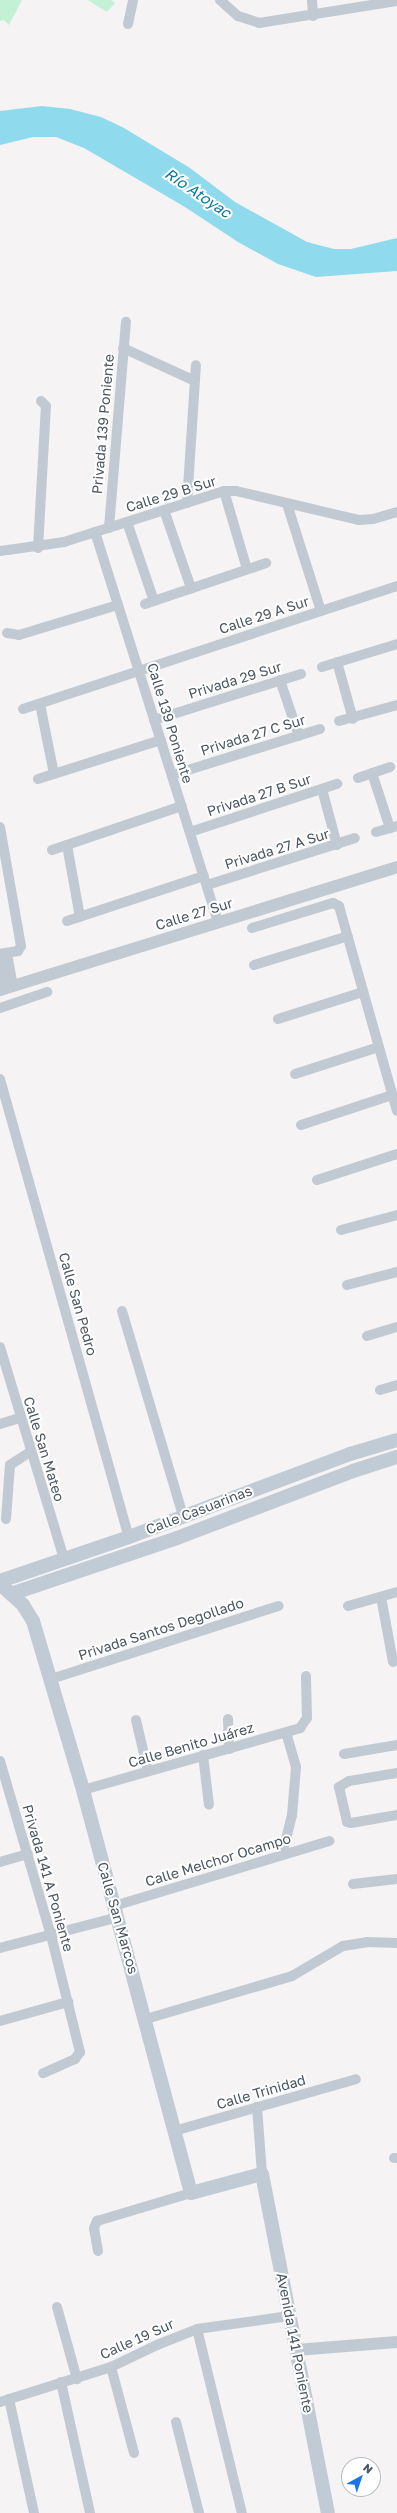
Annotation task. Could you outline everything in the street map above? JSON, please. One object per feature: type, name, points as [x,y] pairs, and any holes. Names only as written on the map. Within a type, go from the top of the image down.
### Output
[{"type":"main road","name":"Calle Casuarinas","points":[[0,1582],[129,1537],[350,1454],[397,1440]]},
{"type":"main road","name":"Calle Casuarinas","points":[[6,1596],[177,1538],[352,1471],[397,1457]]},
{"type":"main road","name":"Calle San Marcos","points":[[0,1582],[6,1596],[34,1620],[83,1790],[146,2019],[191,2193]]},
{"type":"main road","points":[[191,2193],[262,2174]]},
{"type":"main road","name":"Avenida 141 Poniente","points":[[262,2174],[328,2513]]},
{"type":"street","points":[[128,24],[133,0]]},
{"type":"street","points":[[220,0],[232,5],[248,21],[259,23],[313,16],[378,2],[397,1]]},
{"type":"street","points":[[312,0],[313,16]]},
{"type":"street","name":"Privada 139 Poniente","points":[[109,528],[126,322]]},
{"type":"street","points":[[124,348],[195,381]]},
{"type":"street","points":[[187,503],[196,365]]},
{"type":"street","points":[[38,548],[46,406],[41,401]]},
{"type":"street","points":[[224,491],[247,569]]},
{"type":"street","name":"Calle 29 B Sur","points":[[0,551],[38,548],[109,528],[224,491],[236,491],[360,520],[373,519],[397,512]]},
{"type":"street","points":[[287,504],[320,611]]},
{"type":"street","points":[[164,510],[191,588]]},
{"type":"street","points":[[126,522],[150,602],[266,563]]},
{"type":"street","name":"Calle 139 Poniente","points":[[95,532],[218,922]]},
{"type":"street","name":"Calle 29 A Sur","points":[[139,671],[397,586]]},
{"type":"street","points":[[8,633],[19,635],[118,605]]},
{"type":"street","points":[[322,667],[397,644]]},
{"type":"street","points":[[337,662],[353,719]]},
{"type":"street","points":[[23,709],[139,671]]},
{"type":"street","name":"Privada 29 Sur","points":[[154,720],[301,674]]},
{"type":"street","points":[[280,680],[299,736]]},
{"type":"street","points":[[40,704],[54,774]]},
{"type":"street","points":[[339,721],[353,719],[397,705]]},
{"type":"street","name":"Privada 27 C Sur","points":[[172,776],[320,729]]},
{"type":"street","points":[[38,779],[161,740]]},
{"type":"street","points":[[358,778],[390,767]]},
{"type":"street","points":[[372,773],[394,827],[376,832]]},
{"type":"street","name":"Privada 27 B Sur","points":[[190,832],[337,784]]},
{"type":"street","points":[[322,789],[337,845]]},
{"type":"street","points":[[52,850],[182,806]]},
{"type":"street","points":[[0,827],[21,946],[18,951],[2,954],[6,988]]},
{"type":"street","name":"Privada 27 A Sur","points":[[67,921],[337,845],[355,838]]},
{"type":"street","points":[[67,845],[80,917]]},
{"type":"street","name":"Calle 27 Sur","points":[[6,988],[397,867]]},
{"type":"street","points":[[252,928],[337,903],[348,936],[397,1111]]},
{"type":"street","points":[[254,965],[348,936]]},
{"type":"street","points":[[0,1008],[47,992]]},
{"type":"street","points":[[278,1019],[363,992]]},
{"type":"street","points":[[295,1074],[379,1047]]},
{"type":"street","name":"Calle San Pedro","points":[[0,1079],[129,1537]]},
{"type":"street","points":[[301,1125],[392,1095]]},
{"type":"street","points":[[317,1180],[397,1154]]},
{"type":"street","points":[[341,1230],[397,1215]]},
{"type":"street","points":[[347,1285],[397,1272]]},
{"type":"street","points":[[122,1311],[184,1516]]},
{"type":"street","points":[[367,1336],[397,1327]]},
{"type":"street","name":"Calle San Mateo","points":[[0,1347],[30,1452],[64,1559]]},
{"type":"street","points":[[380,1390],[397,1385]]},
{"type":"street","points":[[0,1424],[20,1418]]},
{"type":"street","points":[[6,1519],[10,1465],[30,1452]]},
{"type":"street","points":[[348,1606],[397,1592]]},
{"type":"street","points":[[381,1597],[393,1662]]},
{"type":"street","name":"Privada Santos Degollado","points":[[51,1679],[279,1606]]},
{"type":"street","name":"Calle Benito Juárez","points":[[83,1790],[300,1728],[306,1724],[306,1676]]},
{"type":"street","points":[[136,1720],[148,1771]]},
{"type":"street","points":[[228,1720],[229,1749]]},
{"type":"street","points":[[282,1856],[292,1815],[296,1767],[286,1732]]},
{"type":"street","points":[[344,1754],[397,1745]]},
{"type":"street","points":[[203,1755],[208,1804]]},
{"type":"street","name":"Privada 141 A Poniente","points":[[1,1767],[51,1935],[68,2002],[79,2056],[43,2073]]},
{"type":"street","points":[[397,1773],[349,1781],[339,1787],[347,1822],[351,1823],[397,1815]]},
{"type":"street","name":"Calle Melchor Ocampo","points":[[0,1948],[51,1935],[329,1841]]},
{"type":"street","points":[[0,1862],[28,1854]]},
{"type":"street","points":[[353,1884],[397,1879]]},
{"type":"street","points":[[146,2019],[292,1976],[343,1946],[367,1942],[397,1943]]},
{"type":"street","points":[[0,2021],[68,2002]]},
{"type":"street","name":"Calle Trinidad","points":[[174,2131],[356,2079]]},
{"type":"street","points":[[257,2107],[262,2174]]},
{"type":"street","points":[[98,2251],[94,2228],[97,2221],[191,2193]]},
{"type":"street","points":[[57,2308],[77,2379]]},
{"type":"street","name":"Calle 19 Sur","points":[[5,2400],[112,2367],[157,2345],[197,2329],[289,2316]]},
{"type":"street","points":[[197,2329],[242,2513]]},
{"type":"street","points":[[296,2350],[397,2342]]},
{"type":"street","points":[[112,2367],[134,2453]]},
{"type":"street","points":[[61,2382],[90,2513]]},
{"type":"street","points":[[5,2400],[34,2513]]},
{"type":"street","points":[[176,2422],[199,2513]]},
{"type":"green space","points":[[0,0],[22,0],[9,25],[4,20],[0,21]]},
{"type":"green space","points":[[88,0],[111,0],[115,3],[107,12]]},
{"type":"water","name":"Río Atoyac","points":[[42,106],[70,109],[101,117],[124,128],[190,168],[235,202],[307,242],[334,249],[351,249],[397,238],[397,271],[316,277],[278,264],[238,242],[185,207],[84,148],[56,137],[33,137],[0,145],[0,111]]}]
